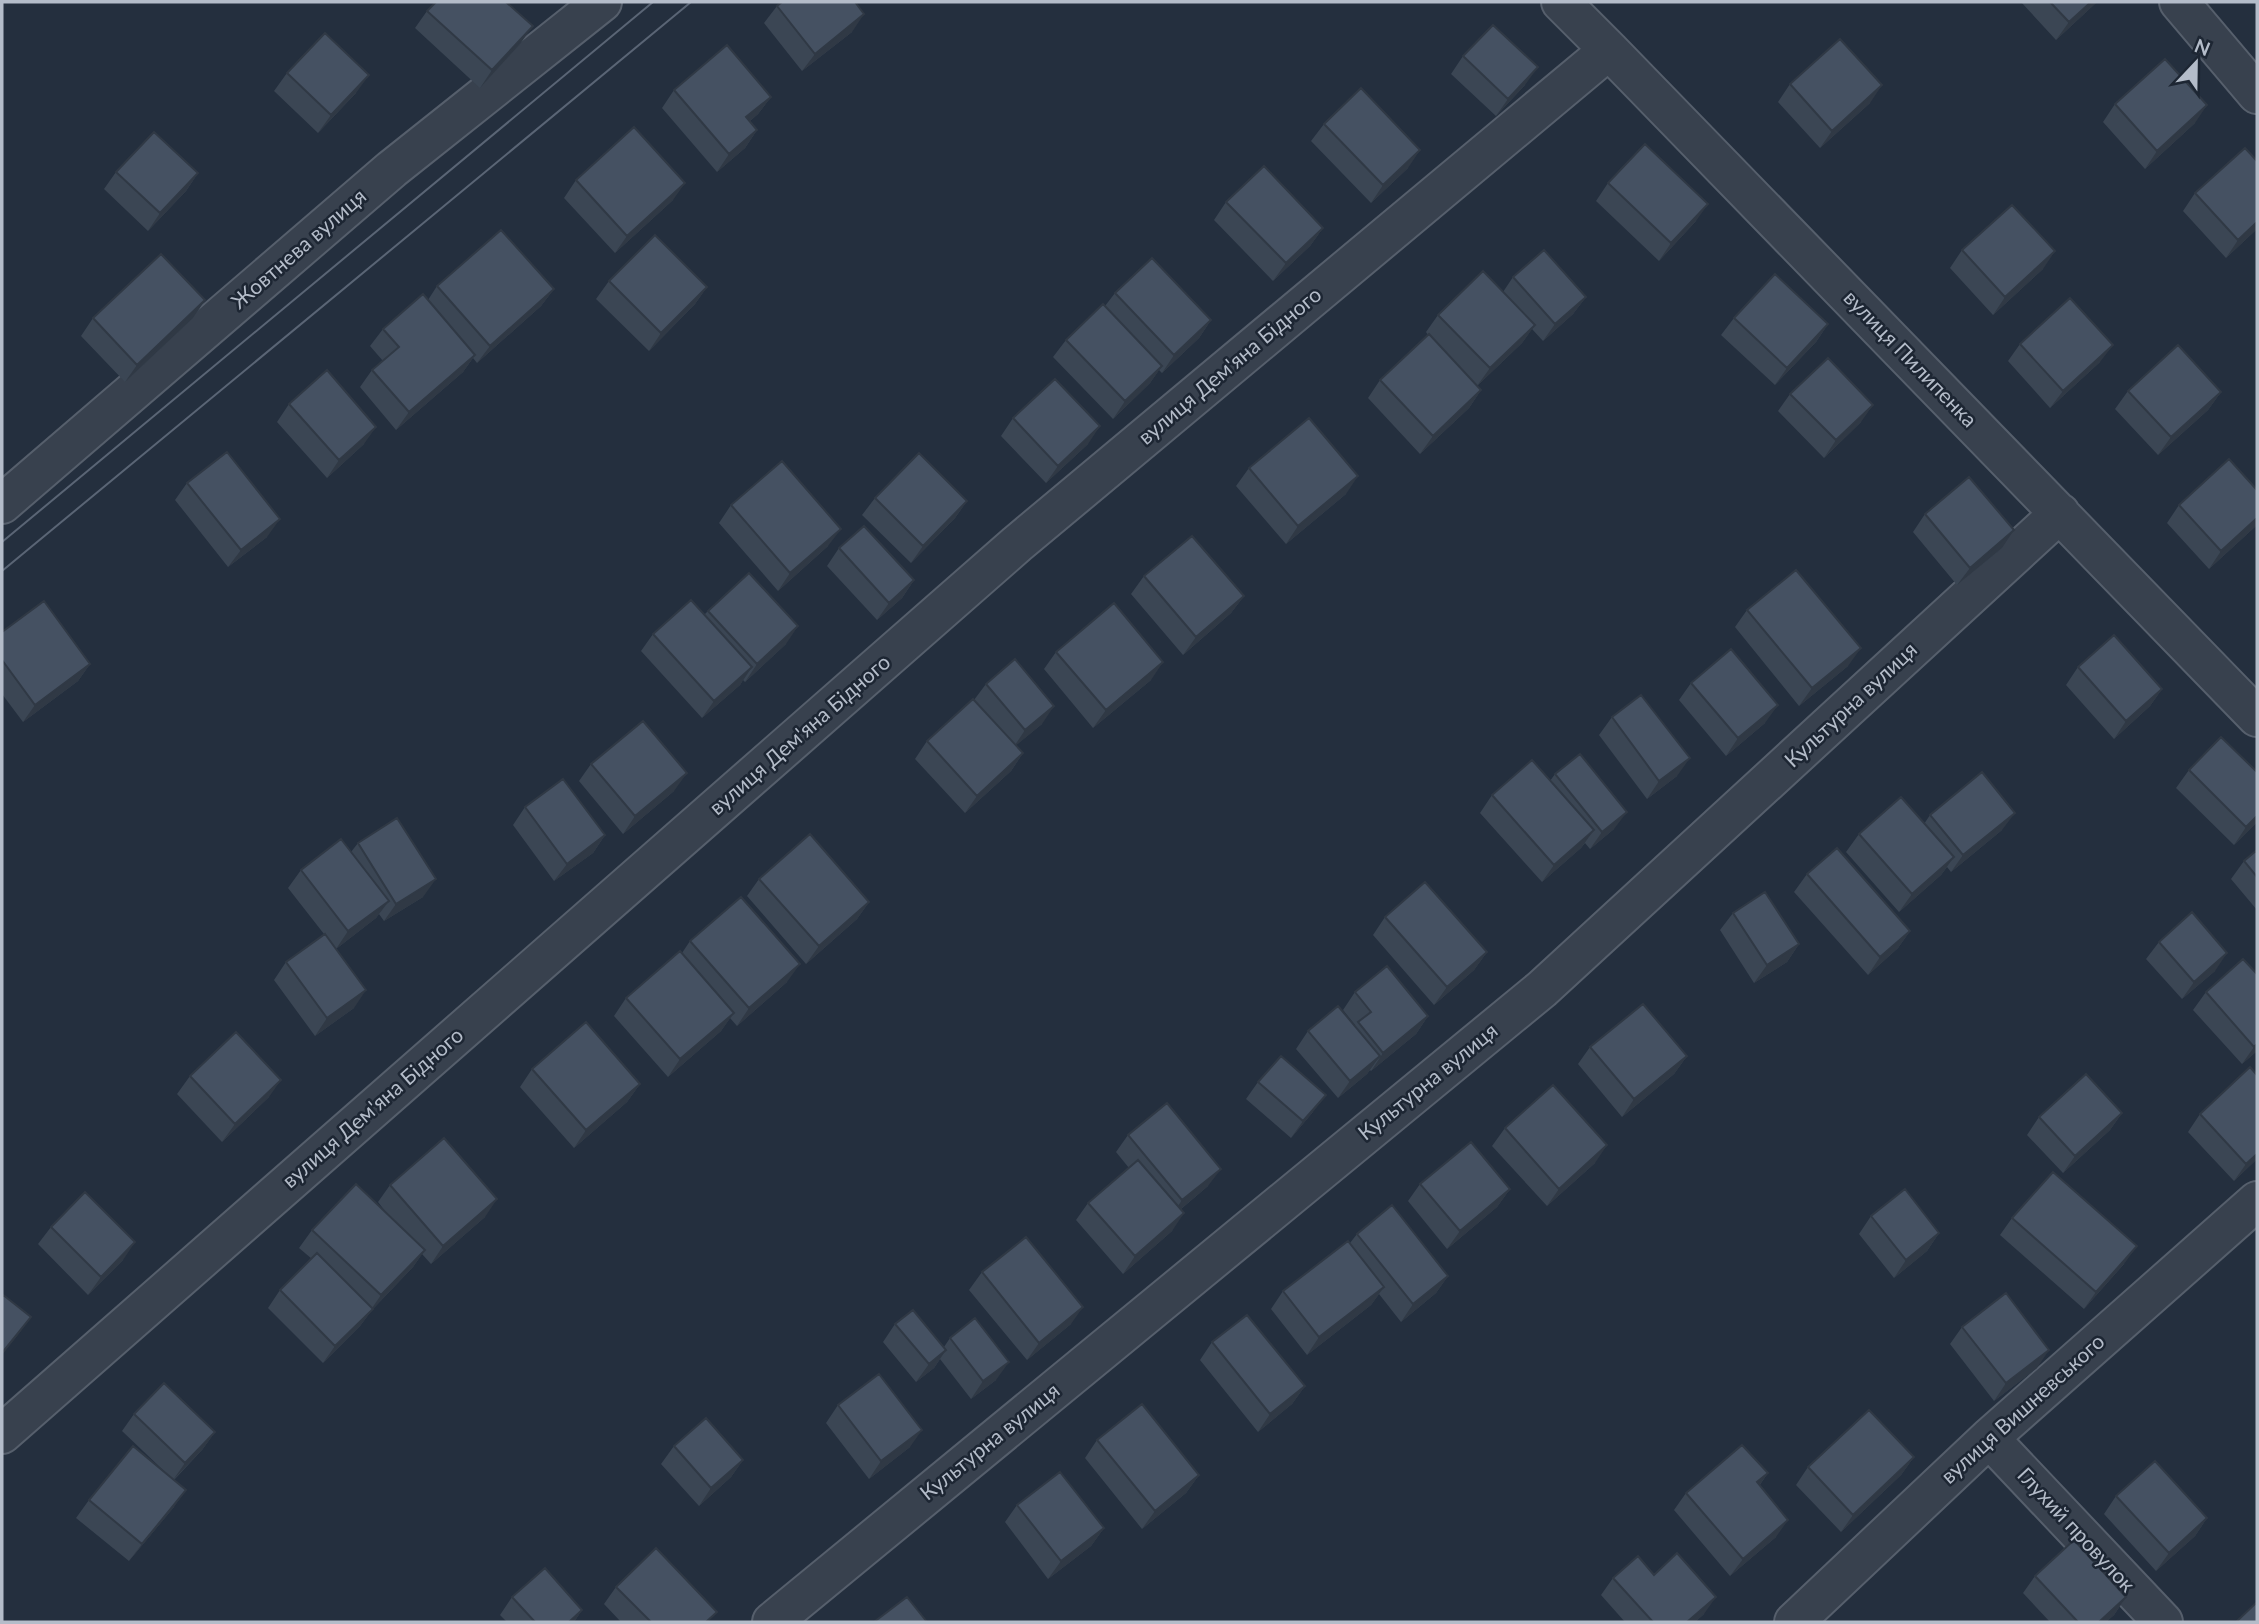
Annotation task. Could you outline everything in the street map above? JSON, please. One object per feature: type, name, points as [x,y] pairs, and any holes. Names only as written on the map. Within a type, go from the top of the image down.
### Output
[{"type":"street","name":"Жовтнева вулиця","points":[[2,504],[382,178],[602,2]]},
{"type":"street","name":"вулиця Пилипенка","points":[[1560,2],[2257,717]]},
{"type":"street","points":[[2179,2],[2257,94]]},
{"type":"street","name":"вулиця Дем'яна Бідного","points":[[2,1434],[1017,544],[1609,50]]},
{"type":"street","name":"Культурна вулиця","points":[[772,1622],[1542,989],[2060,513]]},
{"type":"street","name":"вулиця Вишневського","points":[[1794,1622],[1989,1437],[2257,1201]]},
{"type":"street","name":"Глухий провулок","points":[[1989,1437],[2163,1622]]},
{"type":"building","points":[[436,2],[506,2],[533,26],[492,70],[427,11]]},
{"type":"building","points":[[782,2],[855,2],[864,14],[815,54],[777,6]]},
{"type":"building","points":[[2050,2],[2091,2],[2069,22]]},
{"type":"building","points":[[1493,25],[1538,67],[1508,99],[1463,56]]},
{"type":"building","points":[[325,33],[369,75],[331,115],[287,73]]},
{"type":"building","points":[[1840,39],[1882,85],[1832,131],[1790,84]]},
{"type":"building","points":[[727,45],[771,97],[746,117],[757,130],[729,154],[674,90]]},
{"type":"building","points":[[2165,59],[2207,105],[2157,151],[2115,104]]},
{"type":"building","points":[[1361,88],[1420,150],[1383,185],[1324,124]]},
{"type":"building","points":[[634,127],[685,183],[627,236],[576,180]]},
{"type":"building","points":[[154,132],[198,173],[160,213],[116,172]]},
{"type":"building","points":[[1645,144],[1708,204],[1671,243],[1608,183]]},
{"type":"building","points":[[2245,148],[2257,161],[2257,222],[2238,240],[2195,193]]},
{"type":"building","points":[[1264,166],[1323,228],[1286,263],[1226,202]]},
{"type":"building","points":[[2012,205],[2055,251],[2005,297],[1962,250]]},
{"type":"building","points":[[501,230],[554,289],[490,346],[437,286]]},
{"type":"building","points":[[655,235],[707,287],[661,333],[609,281]]},
{"type":"building","points":[[1544,250],[1586,297],[1555,324],[1513,277]]},
{"type":"building","points":[[161,254],[205,300],[137,365],[93,318]]},
{"type":"building","points":[[1152,258],[1211,320],[1174,355],[1115,293]]},
{"type":"building","points":[[1483,271],[1535,325],[1490,368],[1438,315]]},
{"type":"building","points":[[1775,274],[1828,324],[1787,368],[1734,318]]},
{"type":"building","points":[[423,294],[475,355],[409,412],[372,370],[399,347],[383,329]]},
{"type":"building","points":[[2070,298],[2113,345],[2063,391],[2020,344]]},
{"type":"building","points":[[1103,304],[1162,366],[1125,401],[1066,340]]},
{"type":"building","points":[[1429,334],[1481,390],[1433,436],[1380,380]]},
{"type":"building","points":[[2178,345],[2221,392],[2171,437],[2128,391]]},
{"type":"building","points":[[1828,358],[1873,405],[1836,440],[1790,394]]},
{"type":"building","points":[[327,370],[376,427],[339,460],[289,404]]},
{"type":"building","points":[[1055,379],[1100,426],[1058,466],[1013,418]]},
{"type":"building","points":[[1309,418],[1358,476],[1298,526],[1249,468]]},
{"type":"building","points":[[227,452],[280,519],[241,550],[187,483]]},
{"type":"building","points":[[919,453],[967,501],[923,546],[875,498]]},
{"type":"building","points":[[2229,459],[2257,490],[2257,518],[2221,551],[2179,505]]},
{"type":"building","points":[[782,461],[841,529],[790,573],[731,505]]},
{"type":"building","points":[[1969,477],[2014,530],[1970,568],[1925,514]]},
{"type":"building","points":[[864,526],[914,580],[889,603],[839,548]]},
{"type":"building","points":[[1192,536],[1244,596],[1196,637],[1144,576]]},
{"type":"building","points":[[1796,570],[1861,648],[1812,688],[1747,610]]},
{"type":"building","points":[[749,573],[798,626],[757,664],[708,611]]},
{"type":"building","points":[[691,600],[752,667],[714,701],[653,634]]},
{"type":"building","points":[[44,601],[90,664],[35,705],[2,660],[2,632]]},
{"type":"building","points":[[1114,603],[1163,662],[1106,710],[1056,652]]},
{"type":"building","points":[[2114,635],[2162,689],[2126,721],[2078,667]]},
{"type":"building","points":[[1731,649],[1778,705],[1738,738],[1691,683]]},
{"type":"building","points":[[1015,659],[1054,706],[1025,730],[986,684]]},
{"type":"building","points":[[1641,695],[1690,758],[1659,781],[1612,717]]},
{"type":"building","points":[[973,699],[1023,753],[977,796],[927,741]]},
{"type":"building","points":[[643,721],[687,773],[635,816],[591,764]]},
{"type":"building","points":[[2221,737],[2257,772],[2257,816],[2246,827],[2189,770]]},
{"type":"building","points":[[1580,754],[1627,812],[1602,832],[1555,774]]},
{"type":"building","points":[[1532,760],[1594,830],[1554,865],[1492,795]]},
{"type":"building","points":[[1982,772],[2015,813],[1963,855],[1930,815]]},
{"type":"building","points":[[563,779],[605,835],[567,864],[525,807]]},
{"type":"building","points":[[1901,797],[1954,857],[1912,894],[1859,834]]},
{"type":"building","points":[[397,818],[436,879],[396,904],[358,843]]},
{"type":"building","points":[[810,834],[869,902],[819,946],[759,879]]},
{"type":"building","points":[[341,839],[389,901],[348,931],[301,870]]},
{"type":"building","points":[[1837,848],[1910,931],[1880,957],[1807,874]]},
{"type":"building","points":[[2257,850],[2257,877],[2244,861]]},
{"type":"building","points":[[1425,882],[1487,952],[1447,987],[1385,917]]},
{"type":"building","points":[[1765,892],[1799,944],[1767,965],[1733,913]]},
{"type":"building","points":[[741,897],[800,964],[749,1008],[690,941]]},
{"type":"building","points":[[2192,912],[2227,953],[2194,982],[2159,942]]},
{"type":"building","points":[[325,934],[366,990],[327,1018],[286,962]]},
{"type":"building","points":[[680,951],[734,1013],[680,1059],[626,998]]},
{"type":"building","points":[[2243,959],[2257,974],[2257,1044],[2254,1047],[2206,992]]},
{"type":"building","points":[[1387,966],[1428,1016],[1383,1053],[1358,1022],[1371,1012],[1355,992]]},
{"type":"building","points":[[1643,1004],[1687,1056],[1634,1099],[1590,1047]]},
{"type":"building","points":[[1338,1006],[1380,1056],[1350,1081],[1308,1031]]},
{"type":"building","points":[[586,1022],[640,1084],[586,1130],[532,1069]]},
{"type":"building","points":[[236,1032],[281,1080],[235,1124],[190,1076]]},
{"type":"building","points":[[1281,1056],[1326,1095],[1303,1121],[1258,1082]]},
{"type":"building","points":[[2250,1067],[2257,1075],[2257,1154],[2246,1164],[2200,1114]]},
{"type":"building","points":[[2086,1074],[2122,1113],[2075,1156],[2039,1117]]},
{"type":"building","points":[[1553,1085],[1607,1145],[1559,1189],[1505,1128]]},
{"type":"building","points":[[1167,1103],[1221,1169],[1182,1200],[1128,1135]]},
{"type":"building","points":[[444,1138],[497,1199],[443,1246],[390,1185]]},
{"type":"building","points":[[1471,1142],[1510,1189],[1460,1231],[1420,1184]]},
{"type":"building","points":[[1138,1160],[1184,1213],[1135,1256],[1088,1203]]},
{"type":"building","points":[[2053,1172],[2137,1246],[2096,1292],[2012,1218]]},
{"type":"building","points":[[356,1184],[425,1250],[381,1295],[312,1230]]},
{"type":"building","points":[[1905,1189],[1939,1233],[1906,1260],[1871,1216]]},
{"type":"building","points":[[85,1192],[135,1242],[101,1277],[51,1227]]},
{"type":"building","points":[[1392,1205],[1448,1276],[1413,1304],[1357,1234]]},
{"type":"building","points":[[1026,1237],[1083,1307],[1039,1343],[982,1272]]},
{"type":"building","points":[[1348,1241],[1384,1287],[1319,1337],[1283,1291]]},
{"type":"building","points":[[317,1253],[373,1309],[335,1346],[280,1290]]},
{"type":"building","points":[[2006,1293],[2049,1350],[2006,1383],[1962,1327]]},
{"type":"building","points":[[2,1294],[31,1317],[2,1353]]},
{"type":"building","points":[[913,1310],[946,1350],[929,1364],[895,1324]]},
{"type":"building","points":[[1247,1315],[1305,1386],[1270,1414],[1212,1342]]},
{"type":"building","points":[[975,1318],[1009,1362],[983,1381],[950,1338]]},
{"type":"building","points":[[879,1374],[922,1430],[881,1461],[838,1405]]},
{"type":"building","points":[[164,1383],[215,1432],[185,1463],[134,1414]]},
{"type":"building","points":[[1142,1404],[1199,1475],[1155,1511],[1097,1440]]},
{"type":"building","points":[[1869,1410],[1914,1457],[1853,1515],[1808,1467]]},
{"type":"building","points":[[706,1418],[743,1460],[711,1488],[674,1446]]},
{"type":"building","points":[[1742,1445],[1768,1473],[1757,1482],[1788,1520],[1743,1559],[1686,1493]]},
{"type":"building","points":[[133,1446],[186,1490],[142,1544],[89,1500]]},
{"type":"building","points":[[2155,1461],[2207,1518],[2169,1553],[2116,1496]]},
{"type":"building","points":[[1060,1472],[1104,1528],[1061,1561],[1017,1505]]},
{"type":"building","points":[[2074,1540],[2126,1597],[2099,1622],[2078,1622],[2035,1576]]},
{"type":"building","points":[[656,1548],[717,1612],[706,1622],[651,1622],[616,1587]]},
{"type":"building","points":[[1677,1553],[1716,1597],[1687,1622],[1653,1622],[1613,1578],[1638,1556],[1654,1575]]},
{"type":"building","points":[[545,1568],[582,1610],[569,1622],[535,1622],[512,1597]]},
{"type":"building","points":[[907,1597],[927,1622],[874,1622]]},
{"type":"building","points":[[2257,1602],[2257,1622],[2236,1622]]},
{"type":"tram line","points":[[2,542],[653,2]]},
{"type":"tram line","points":[[2,571],[691,2]]}]
